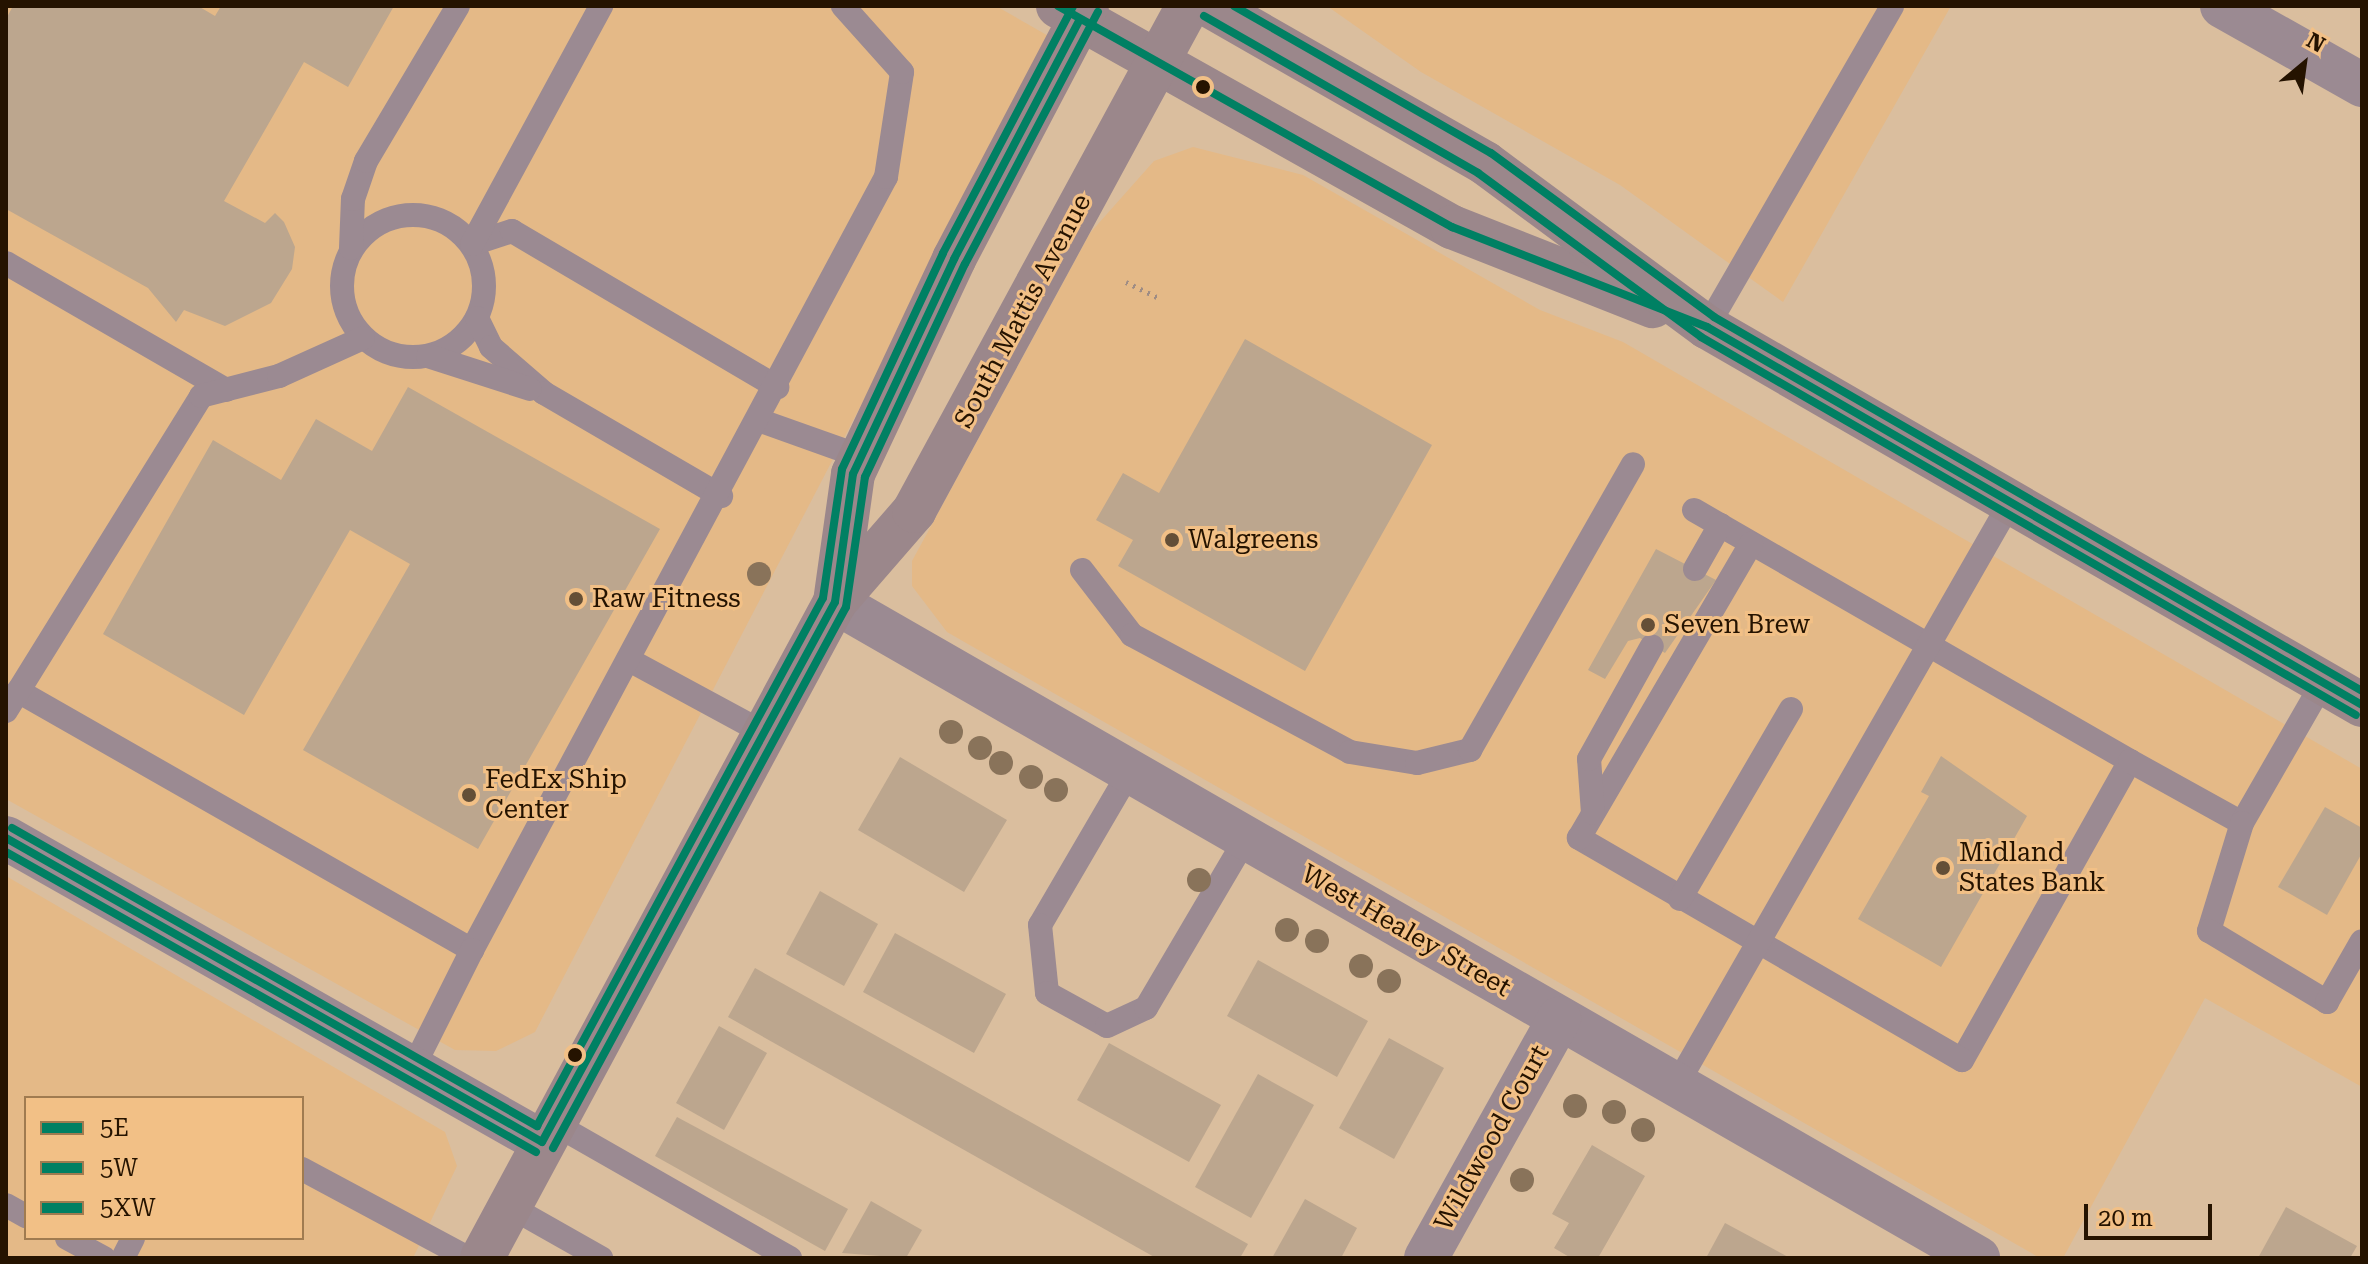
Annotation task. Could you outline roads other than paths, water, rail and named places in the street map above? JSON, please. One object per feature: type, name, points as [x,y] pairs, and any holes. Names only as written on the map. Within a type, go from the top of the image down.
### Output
[{"type":"main road","name":"South Mattis Avenue","points":[[482,1258],[835,602],[914,511],[1188,6]]},
{"type":"main road","points":[[1210,6],[1485,163],[1707,327],[2362,705]]},
{"type":"main road","name":"South Mattis Avenue","points":[[835,602],[862,457],[1075,10]]},
{"type":"main road","points":[[1075,10],[1158,63],[1452,227],[1707,327]]},
{"type":"street","points":[[2222,6],[2362,85]]},
{"type":"street","name":"West Healey Street","points":[[835,602],[1966,1255]]},
{"type":"street","points":[[6,838],[413,1068],[547,1133]]},
{"type":"street","name":"Wildwood Court","points":[[1426,1258],[1559,1019]]},
{"type":"lane","points":[[458,6],[366,161],[353,199],[351,248],[341,295],[363,338],[383,351],[428,356],[544,393]]},
{"type":"lane","points":[[472,244],[601,6]]},
{"type":"lane","points":[[413,1068],[472,950],[761,421],[886,177],[902,72],[843,6]]},
{"type":"lane","points":[[1707,327],[1892,6]]},
{"type":"lane","points":[[351,248],[368,230],[412,214],[445,223],[472,244],[485,288],[477,318],[452,347],[428,356]]},
{"type":"lane","points":[[472,244],[512,231],[777,387]]},
{"type":"lane","points":[[6,263],[226,390]]},
{"type":"lane","points":[[477,318],[491,347],[544,393],[721,496]]},
{"type":"lane","points":[[363,338],[279,376],[201,396],[170,437],[12,701],[472,950]]},
{"type":"lane","points":[[761,421],[862,457]]},
{"type":"lane","points":[[1082,570],[1132,635],[1350,752],[1417,763],[1470,750],[1633,464]]},
{"type":"lane","points":[[1676,1086],[2010,503]]},
{"type":"lane","points":[[1694,510],[2242,823]]},
{"type":"lane","points":[[1695,569],[1720,525]]},
{"type":"lane","points":[[1751,544],[1579,838],[1756,946],[1962,1060],[2130,761]]},
{"type":"lane","points":[[1593,813],[1589,759],[1652,646]]},
{"type":"lane","points":[[631,661],[764,733]]},
{"type":"lane","points":[[2323,682],[2242,823],[2209,931],[2327,1002],[2362,941]]},
{"type":"lane","points":[[1680,899],[1791,709]]},
{"type":"lane","points":[[1130,771],[1040,925],[1047,993],[1107,1026],[1146,1008],[1246,838]]},
{"type":"lane","points":[[547,1133],[790,1258]]},
{"type":"lane","points":[[304,1170],[468,1258]]},
{"type":"lane","points":[[6,1205],[24,1215]]},
{"type":"lane","points":[[509,1206],[601,1258]]},
{"type":"lane","points":[[71,1240],[104,1258]]},
{"type":"lane","points":[[123,1258],[132,1240]]},
{"type":"place","name":"Walgreens","points":[[1172,540]]},
{"type":"place","name":"Raw Fitness","points":[[576,599]]},
{"type":"place","name":"Seven Brew","points":[[1648,625]]},
{"type":"place","name":"FedEx Ship Center","points":[[469,795]]},
{"type":"place","name":"Midland States Bank","points":[[1943,868]]}]
